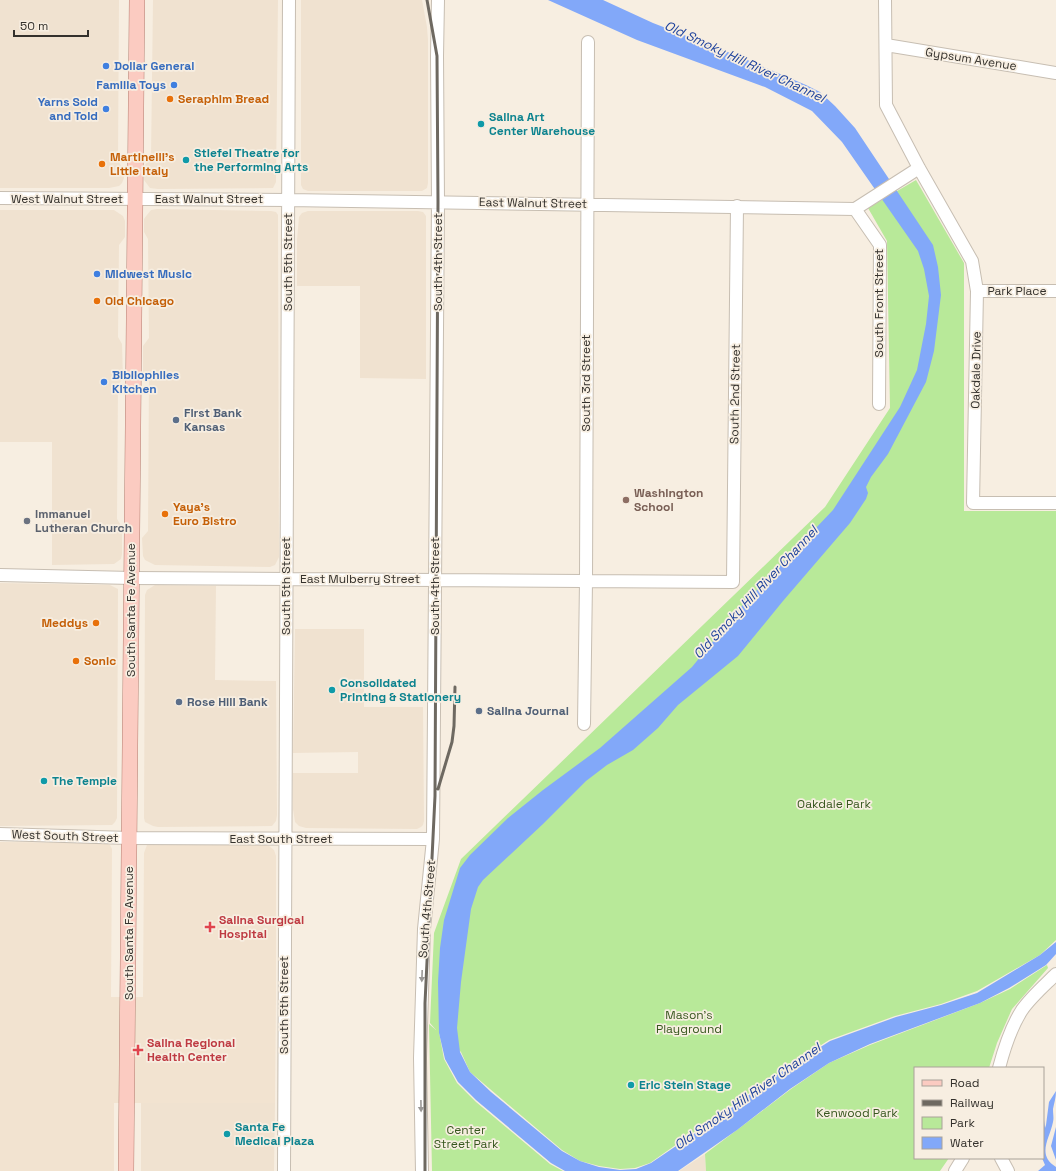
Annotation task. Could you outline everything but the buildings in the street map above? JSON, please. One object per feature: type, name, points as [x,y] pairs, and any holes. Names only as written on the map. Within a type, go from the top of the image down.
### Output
[{"type":"main road","name":"South Santa Fe Avenue","points":[[126,1171],[136,0]]},
{"type":"street","name":"South 5th Street","points":[[284,1171],[289,0]]},
{"type":"street","name":"South 4th Street","points":[[422,1171],[420,1058],[424,929],[433,839],[436,580],[438,0]]},
{"type":"street","points":[[855,209],[919,168],[886,105],[885,0]]},
{"type":"street","name":"South 3rd Street","points":[[584,724],[588,42]]},
{"type":"street","name":"Gypsum Avenue","points":[[886,45],[1056,73]]},
{"type":"street","name":"Oakdale Drive","points":[[919,168],[972,261],[977,291],[973,503],[1056,503]]},
{"type":"street","name":"West Walnut Street","points":[[0,198],[135,199]]},
{"type":"street","name":"East Walnut Street","points":[[135,199],[737,206],[855,209]]},
{"type":"street","name":"South 2nd Street","points":[[733,582],[737,206]]},
{"type":"street","name":"South Front Street","points":[[855,209],[880,245],[879,404]]},
{"type":"street","name":"Park Place","points":[[977,291],[1056,291]]},
{"type":"street","name":"East Mulberry Street","points":[[0,575],[132,578],[733,582]]},
{"type":"street","name":"West South Street","points":[[0,834],[129,838]]},
{"type":"street","name":"East South Street","points":[[129,838],[433,839]]},
{"type":"street","points":[[999,1067],[1002,1055],[1022,1010],[1056,974]]},
{"type":"street","points":[[955,1171],[962,1159]]},
{"type":"street","points":[[1002,1159],[1008,1171]]},
{"type":"shaded area","points":[[0,0],[119,0],[118,160],[124,172],[124,178],[119,186],[109,188],[0,188]]},
{"type":"shaded area","points":[[153,0],[278,0],[276,182],[273,188],[158,189],[150,188],[144,180],[144,166],[151,158]]},
{"type":"shaded area","points":[[301,0],[422,0],[428,40],[427,188],[422,191],[308,191],[303,189],[301,185]]},
{"type":"shaded area","points":[[0,210],[114,210],[123,216],[125,221],[125,237],[119,245],[118,337],[122,344],[123,377],[118,386],[117,519],[122,527],[122,554],[121,559],[114,564],[52,565],[52,442],[0,442]]},
{"type":"shaded area","points":[[151,210],[271,211],[276,212],[278,215],[279,557],[275,565],[270,567],[155,565],[145,560],[143,556],[142,538],[148,531],[149,378],[145,378],[143,374],[143,346],[149,338],[148,239],[144,232],[144,219]]},
{"type":"shaded area","points":[[308,211],[418,211],[423,212],[426,216],[426,379],[360,378],[360,286],[297,286],[297,240],[299,217],[302,213]]},
{"type":"shaded area","points":[[0,583],[110,585],[118,589],[117,818],[112,825],[0,826]]},
{"type":"shaded area","points":[[155,585],[216,586],[215,680],[276,681],[277,815],[276,821],[272,826],[158,827],[145,822],[145,595],[147,590]]},
{"type":"shaded area","points":[[295,629],[364,629],[364,707],[423,707],[424,821],[421,827],[417,829],[306,828],[299,826],[295,822],[293,809],[293,773],[358,773],[358,752],[293,753]]},
{"type":"shaded area","name":"Salina Regional Health Center","points":[[0,842],[105,843],[110,845],[112,849],[111,997],[143,997],[144,853],[147,845],[152,843],[264,844],[274,850],[276,856],[275,1103],[114,1103],[114,1171],[0,1171]]},
{"type":"shaded area","points":[[141,1103],[275,1103],[274,1171],[141,1171]]},
{"type":"shaded area","points":[[705,1154],[706,1171],[679,1171]]},
{"type":"green space","name":"Oakdale Park","points":[[916,180],[964,263],[964,511],[1056,511],[1056,940],[1040,955],[977,991],[941,1004],[895,1016],[829,1040],[778,1073],[650,1163],[635,1168],[620,1169],[599,1166],[580,1161],[562,1150],[470,1072],[461,1052],[439,1032],[444,1059],[457,1083],[476,1102],[550,1164],[563,1171],[432,1171],[429,1024],[436,1030],[430,1023],[434,933],[461,859],[825,507],[890,408],[887,241],[868,208]]},
{"type":"green space","name":"Kenwood Park","points":[[1047,965],[1048,968],[1012,1009],[997,1043],[989,1067],[914,1067],[914,1159],[948,1159],[940,1171],[706,1171],[705,1154],[791,1089],[829,1063],[870,1045],[980,1003],[1010,989]]},
{"type":"water","name":"Old Smoky Hill River Channel","points":[[548,0],[603,0],[653,23],[738,56],[820,92],[855,128],[933,245],[938,267],[941,295],[934,351],[926,382],[888,454],[871,477],[866,487],[868,493],[866,499],[850,523],[738,656],[678,705],[658,728],[633,750],[607,765],[586,781],[543,824],[483,880],[478,887],[471,909],[461,982],[457,1028],[460,1052],[470,1072],[491,1092],[562,1151],[580,1161],[599,1167],[620,1170],[636,1169],[651,1163],[716,1119],[778,1074],[830,1041],[896,1017],[941,1005],[977,993],[1040,955],[1056,942],[1056,954],[1046,965],[1009,988],[980,1003],[870,1044],[829,1063],[790,1089],[737,1130],[678,1171],[565,1171],[551,1163],[476,1100],[458,1082],[445,1059],[439,1033],[438,982],[440,948],[444,920],[460,868],[470,855],[508,818],[600,748],[692,667],[741,607],[833,510],[900,407],[917,370],[926,324],[929,296],[924,269],[918,251],[842,142],[812,111],[765,87],[637,40]]},
{"type":"water","points":[[1056,1091],[1053,1120],[1045,1152],[1050,1162],[1056,1167],[1056,1171],[1038,1171],[1045,1165],[1042,1159],[1044,1159],[1044,1120],[1045,1128],[1049,1102]]},
{"type":"water","points":[[1056,1127],[1056,1160],[1051,1146]]},
{"type":"railway","points":[[425,1171],[425,1003],[435,796],[438,202],[437,56],[427,0]]},
{"type":"railway","points":[[438,789],[452,742],[455,687]]},
{"type":"place","name":"Dollar General","points":[[106,66]]},
{"type":"place","name":"Familia Toys","points":[[174,85]]},
{"type":"place","name":"Seraphim Bread","points":[[170,99]]},
{"type":"place","name":"Yarns Sold and Told","points":[[106,109]]},
{"type":"place","name":"Salina Art Center Warehouse","points":[[481,124]]},
{"type":"place","name":"Stiefel Theatre for the Performing Arts","points":[[186,160]]},
{"type":"place","name":"Martinelli's Little Italy","points":[[102,164]]},
{"type":"place","name":"Midwest Music","points":[[97,274]]},
{"type":"place","name":"Old Chicago","points":[[97,301]]},
{"type":"place","name":"Bibliophiles Kitchen","points":[[104,382]]},
{"type":"place","name":"First Bank Kansas","points":[[176,420]]},
{"type":"place","name":"Washington School","points":[[626,500]]},
{"type":"place","name":"Yaya's Euro Bistro","points":[[165,514]]},
{"type":"place","name":"Immanuel Lutheran Church","points":[[27,521]]},
{"type":"place","name":"Meddys","points":[[96,623]]},
{"type":"place","name":"Sonic","points":[[76,661]]},
{"type":"place","name":"Consolidated Printing & Stationery","points":[[332,690]]},
{"type":"place","name":"Rose Hill Bank","points":[[179,702]]},
{"type":"place","name":"Salina Journal","points":[[479,711]]},
{"type":"place","name":"The Temple","points":[[44,781]]},
{"type":"place","name":"Salina Surgical Hospital","points":[[210,927]]},
{"type":"place","name":"Salina Regional Health Center","points":[[138,1050]]},
{"type":"place","name":"Eric Stein Stage","points":[[631,1085]]},
{"type":"place","name":"Santa Fe Medical Plaza","points":[[227,1134]]},
{"type":"park label","name":"Mason's Playground","points":[[689,1022]]},
{"type":"park label","name":"Center Street Park","points":[[466,1137]]}]
